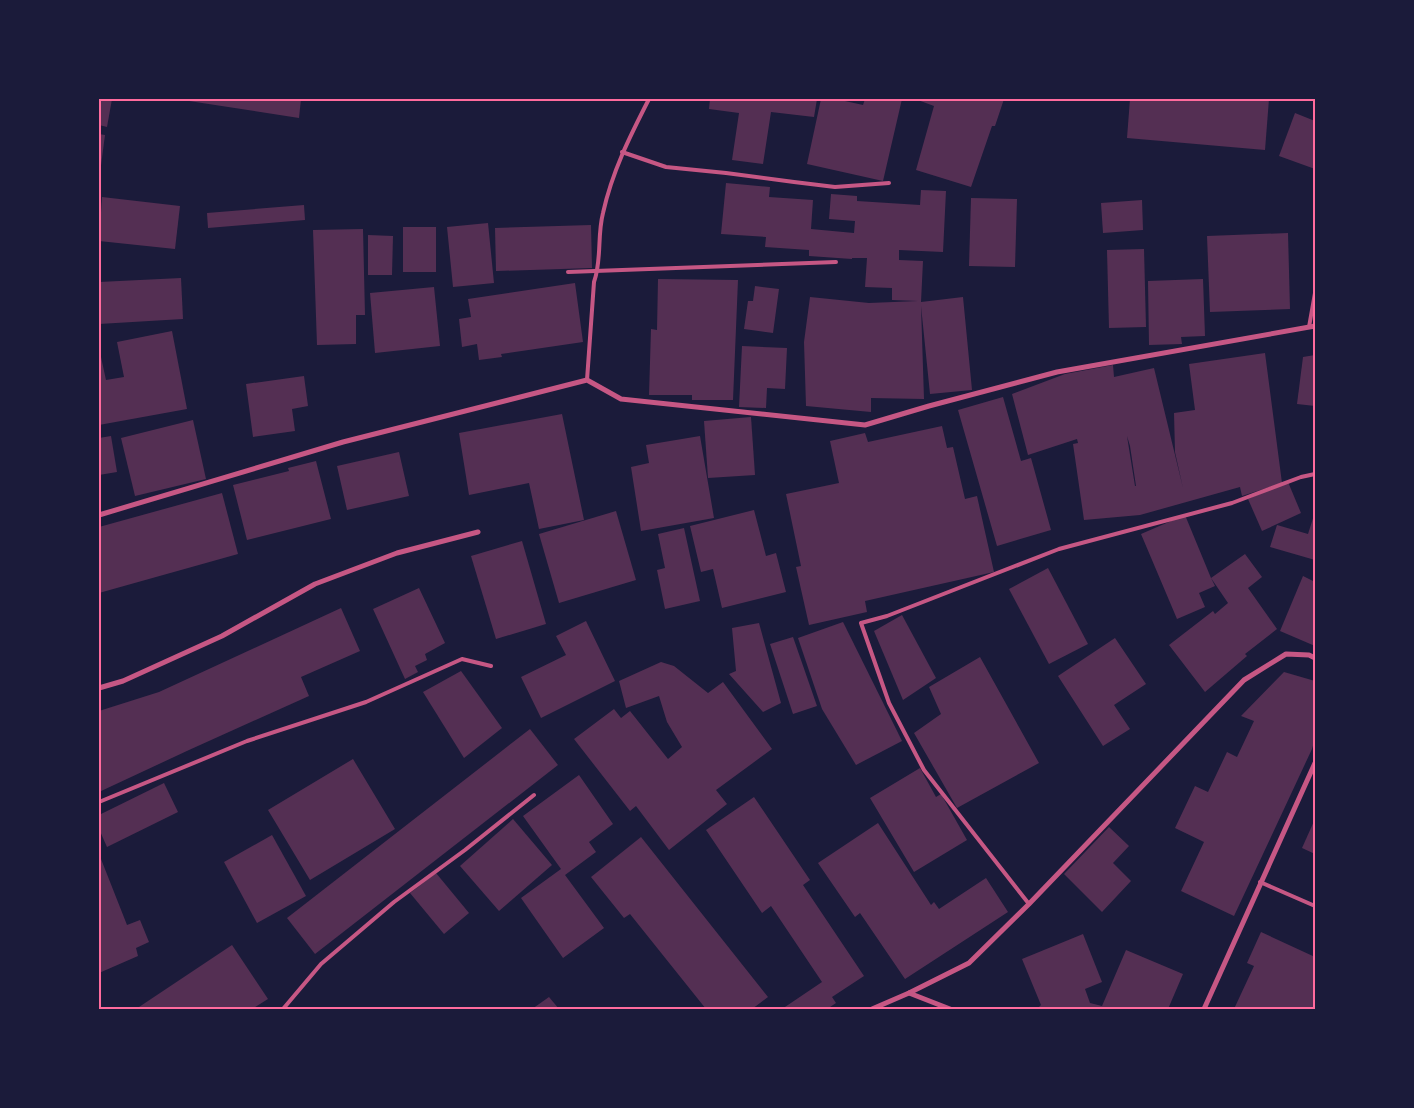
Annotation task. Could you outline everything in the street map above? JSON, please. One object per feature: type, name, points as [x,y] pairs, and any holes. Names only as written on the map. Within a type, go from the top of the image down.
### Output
[{"type":"street","points":[[99,515],[343,442],[587,380],[622,399],[865,425],[1057,372],[1315,326]]},
{"type":"street","points":[[99,688],[123,681],[222,636],[315,584],[397,553],[478,532]]},
{"type":"street","points":[[872,1009],[969,963],[1029,904],[1244,680],[1286,654],[1309,655],[1315,658]]},
{"type":"street","points":[[1204,1009],[1315,763]]},
{"type":"street","points":[[909,993],[950,1009]]},
{"type":"lane","points":[[587,380],[594,282],[598,271],[602,214],[622,152],[649,99]]},
{"type":"lane","points":[[622,152],[666,167],[835,187],[889,183]]},
{"type":"lane","points":[[568,272],[836,262]]},
{"type":"lane","points":[[1309,327],[1315,293]]},
{"type":"lane","points":[[1029,904],[924,770],[889,704],[861,623],[887,616],[1059,549],[1232,502],[1300,477],[1315,474]]},
{"type":"lane","points":[[99,802],[247,741],[366,702],[462,659],[491,666]]},
{"type":"lane","points":[[283,1009],[321,964],[394,902],[465,850],[534,795]]},
{"type":"lane","points":[[1260,882],[1315,906]]},
{"type":"building","points":[[99,99],[112,99],[107,127],[99,125]]},
{"type":"building","points":[[176,99],[301,99],[299,118]]},
{"type":"building","points":[[710,99],[817,99],[814,117],[771,112],[763,164],[732,160],[739,113],[709,109]]},
{"type":"building","points":[[821,99],[836,99],[863,105],[865,99],[902,99],[883,181],[807,164]]},
{"type":"building","points":[[915,99],[1004,99],[995,126],[992,126],[971,187],[916,170],[934,106]]},
{"type":"building","points":[[1130,99],[1269,99],[1265,150],[1127,138]]},
{"type":"building","points":[[1295,113],[1315,121],[1315,169],[1279,156]]},
{"type":"building","points":[[99,134],[105,135],[100,173],[99,173]]},
{"type":"building","points":[[726,183],[770,187],[769,197],[813,200],[811,229],[854,233],[855,221],[829,219],[831,194],[857,196],[857,201],[920,205],[921,190],[946,191],[943,252],[899,250],[899,260],[923,261],[921,302],[963,297],[972,390],[930,394],[921,306],[924,399],[871,398],[871,412],[806,406],[804,342],[810,297],[869,303],[918,301],[892,300],[892,288],[865,287],[867,258],[852,259],[809,256],[809,250],[765,247],[766,237],[721,234]]},
{"type":"building","points":[[102,197],[180,206],[175,249],[99,241]]},
{"type":"building","points":[[971,198],[1017,199],[1015,267],[969,266]]},
{"type":"building","points":[[1142,200],[1143,230],[1103,233],[1101,203]]},
{"type":"building","points":[[304,205],[305,220],[208,228],[207,213]]},
{"type":"building","points":[[488,223],[494,283],[453,287],[447,227]]},
{"type":"building","points":[[591,225],[592,268],[496,271],[495,228]]},
{"type":"building","points":[[403,227],[436,227],[436,272],[403,272]]},
{"type":"building","points":[[363,229],[365,315],[356,315],[356,344],[317,345],[313,230]]},
{"type":"building","points":[[1288,233],[1290,309],[1210,312],[1207,236]]},
{"type":"building","points":[[368,235],[393,236],[392,275],[368,275]]},
{"type":"building","points":[[1144,249],[1146,327],[1109,328],[1107,250]]},
{"type":"building","points":[[181,278],[183,319],[99,324],[99,282]]},
{"type":"building","points":[[658,279],[738,280],[733,400],[692,400],[692,395],[649,395],[651,329],[657,330]]},
{"type":"building","points":[[1203,279],[1205,336],[1181,337],[1182,344],[1149,345],[1148,281]]},
{"type":"building","points":[[575,283],[583,342],[501,354],[502,357],[479,360],[477,344],[462,347],[459,319],[471,317],[468,299]]},
{"type":"building","points":[[755,286],[779,289],[773,333],[744,329],[748,301],[753,301]]},
{"type":"building","points":[[434,287],[440,346],[375,353],[370,293]]},
{"type":"building","points":[[172,331],[187,409],[99,425],[99,357],[101,357],[106,380],[124,377],[117,342]]},
{"type":"building","points":[[742,346],[787,348],[785,389],[767,388],[766,408],[739,407]]},
{"type":"building","points":[[1265,353],[1282,483],[1242,496],[1240,487],[1140,515],[1084,520],[1073,444],[1078,443],[1077,439],[1028,455],[1012,394],[1065,374],[1113,365],[1114,377],[1154,368],[1183,488],[1175,452],[1174,413],[1195,410],[1189,364]],"holes":[[[1127,436],[1130,446],[1136,486]]]},
{"type":"building","points":[[1315,355],[1315,406],[1297,404],[1303,357]]},
{"type":"building","points":[[304,376],[308,406],[292,409],[295,431],[253,437],[246,384]]},
{"type":"building","points":[[1003,397],[1021,461],[1031,458],[1051,530],[997,546],[958,410]]},
{"type":"building","points":[[562,414],[584,520],[539,529],[529,483],[469,495],[459,433]]},
{"type":"building","points":[[751,417],[755,475],[708,478],[704,421]]},
{"type":"building","points":[[193,420],[206,479],[135,496],[121,438]]},
{"type":"building","points":[[942,426],[947,448],[953,447],[965,499],[977,496],[994,572],[865,601],[867,612],[809,625],[796,567],[801,566],[786,494],[839,483],[830,441],[865,433],[868,442]]},
{"type":"building","points":[[111,436],[117,472],[99,475],[99,438]]},
{"type":"building","points":[[700,436],[714,518],[641,531],[631,467],[649,463],[646,445]]},
{"type":"building","points":[[399,452],[409,496],[347,510],[337,466]]},
{"type":"building","points":[[316,461],[331,519],[247,540],[233,485],[289,471],[288,468]]},
{"type":"building","points":[[1288,482],[1301,513],[1262,531],[1248,499]]},
{"type":"building","points":[[222,493],[238,554],[99,593],[99,527]]},
{"type":"building","points":[[754,510],[766,556],[776,553],[786,592],[722,608],[713,569],[701,572],[690,526]]},
{"type":"building","points":[[616,511],[636,580],[559,603],[539,534]]},
{"type":"building","points":[[1315,512],[1315,560],[1270,547],[1277,525],[1308,534]]},
{"type":"building","points":[[1185,515],[1215,586],[1199,593],[1205,607],[1177,619],[1141,534]]},
{"type":"building","points":[[684,528],[700,601],[665,609],[657,570],[665,568],[658,534]]},
{"type":"building","points":[[522,541],[546,624],[496,639],[471,556]]},
{"type":"building","points":[[1245,554],[1262,577],[1248,588],[1277,629],[1245,654],[1247,656],[1205,692],[1169,645],[1213,611],[1215,614],[1228,603],[1211,578]]},
{"type":"building","points":[[1048,568],[1088,644],[1049,664],[1009,589]]},
{"type":"building","points":[[1303,576],[1315,582],[1315,646],[1280,631]]},
{"type":"building","points":[[419,588],[445,643],[425,654],[427,660],[415,666],[418,672],[405,679],[373,609]]},
{"type":"building","points":[[341,608],[360,651],[301,677],[309,696],[99,792],[99,711],[159,692]]},
{"type":"building","points":[[902,615],[936,678],[903,700],[874,631]]},
{"type":"building","points":[[586,621],[615,681],[541,718],[521,677],[566,655],[556,636]]},
{"type":"building","points":[[843,622],[902,741],[856,765],[822,709],[798,638]]},
{"type":"building","points":[[759,623],[781,703],[763,712],[729,674],[736,671],[732,628]]},
{"type":"building","points":[[793,637],[817,706],[793,714],[770,644]]},
{"type":"building","points":[[1115,638],[1146,684],[1114,705],[1130,729],[1103,746],[1058,676]]},
{"type":"building","points":[[980,657],[1039,763],[957,808],[914,733],[941,714],[929,687]]},
{"type":"building","points":[[661,662],[674,666],[708,693],[723,682],[772,749],[716,790],[727,804],[669,850],[636,806],[630,811],[574,739],[614,709],[621,718],[630,711],[668,759],[682,747],[667,722],[659,696],[626,708],[619,681]]},
{"type":"building","points":[[461,671],[502,728],[464,758],[423,692]]},
{"type":"building","points":[[1284,672],[1315,681],[1315,739],[1234,916],[1181,891],[1204,842],[1175,828],[1195,786],[1208,792],[1227,752],[1237,757],[1254,721],[1241,716]]},
{"type":"building","points":[[530,729],[558,765],[315,954],[287,918]]},
{"type":"building","points":[[353,759],[395,829],[310,880],[268,810]]},
{"type":"building","points":[[920,768],[936,797],[941,794],[967,840],[914,872],[870,798]]},
{"type":"building","points":[[579,775],[613,824],[589,842],[596,852],[565,875],[604,928],[563,958],[521,898],[561,869],[523,816]]},
{"type":"building","points":[[164,783],[178,812],[107,847],[99,829],[99,815]]},
{"type":"building","points":[[754,797],[810,880],[803,885],[864,976],[832,997],[836,1003],[827,1009],[782,1009],[822,982],[771,906],[762,913],[706,830]]},
{"type":"building","points":[[513,819],[552,865],[499,911],[460,866]]},
{"type":"building","points":[[1315,819],[1315,854],[1302,848]]},
{"type":"building","points":[[878,823],[931,905],[934,902],[939,909],[986,878],[1008,912],[905,979],[860,913],[855,917],[818,863]]},
{"type":"building","points":[[1109,827],[1129,846],[1113,863],[1131,881],[1102,912],[1064,874]]},
{"type":"building","points":[[272,835],[306,896],[257,923],[224,862]]},
{"type":"building","points":[[641,837],[768,997],[752,1009],[706,1009],[630,914],[624,918],[591,877]]},
{"type":"building","points":[[101,859],[127,925],[140,920],[149,942],[136,948],[138,956],[99,973],[99,860]]},
{"type":"building","points":[[436,873],[469,913],[444,934],[410,893]]},
{"type":"building","points":[[1261,932],[1315,957],[1315,1009],[1234,1009],[1254,966],[1247,963]]},
{"type":"building","points":[[1083,934],[1102,982],[1085,989],[1090,1003],[1102,1006],[1126,950],[1183,974],[1168,1009],[1037,1009],[1041,1005],[1022,959]]},
{"type":"building","points":[[232,945],[268,999],[252,1009],[136,1009]]},
{"type":"building","points":[[549,997],[559,1009],[532,1009]]}]
